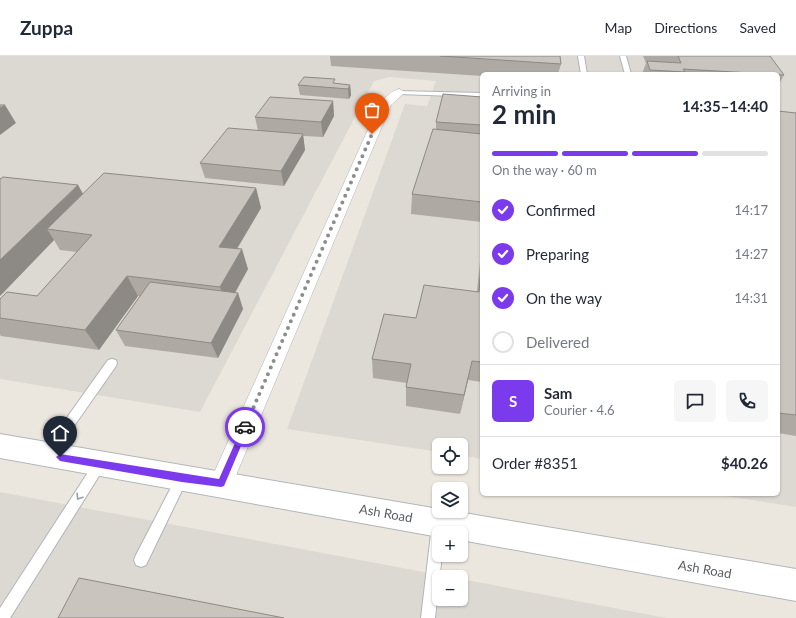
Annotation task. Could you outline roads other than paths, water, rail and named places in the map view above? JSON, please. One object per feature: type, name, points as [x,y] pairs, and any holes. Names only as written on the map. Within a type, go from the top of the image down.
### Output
[{"type":"main road","name":"Ash Road","points":[[0,446],[796,584]]},
{"type":"street","points":[[221,484],[385,105],[388,101],[407,92]]},
{"type":"lane","points":[[581,56],[584,72]]},
{"type":"lane","points":[[623,56],[627,72]]},
{"type":"lane","points":[[407,92],[480,95]]},
{"type":"lane","points":[[407,92],[438,99],[467,102]]},
{"type":"lane","points":[[47,455],[112,362]]},
{"type":"lane","points":[[2,618],[100,464]]},
{"type":"lane","points":[[141,560],[182,478]]},
{"type":"lane","points":[[428,618],[439,523]]}]
